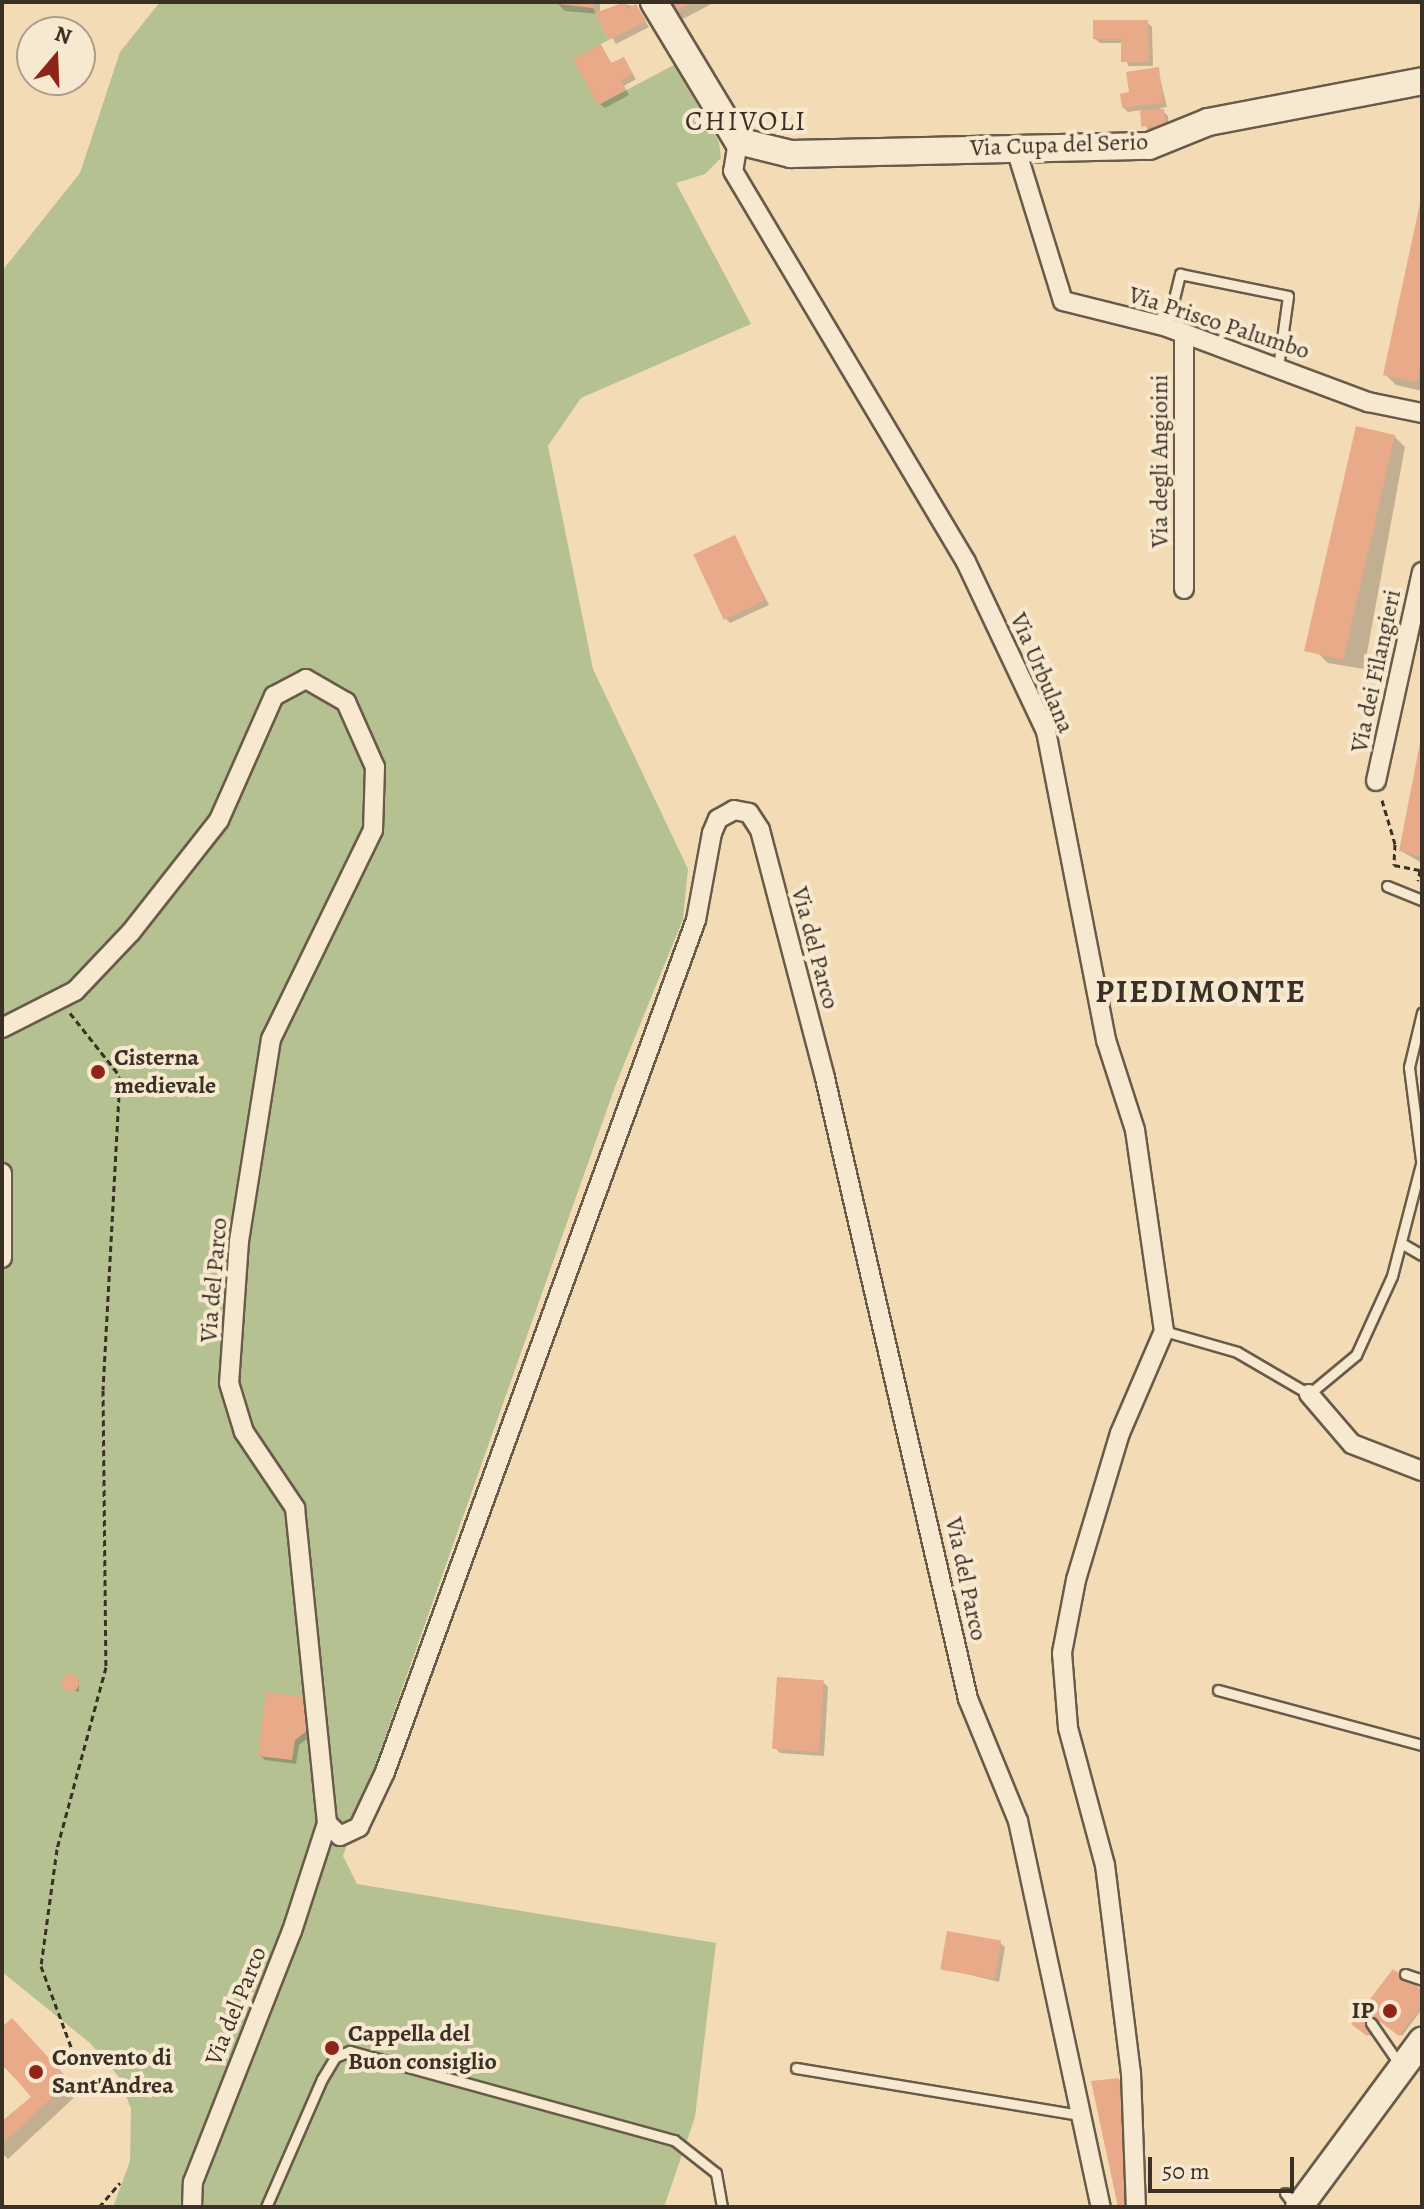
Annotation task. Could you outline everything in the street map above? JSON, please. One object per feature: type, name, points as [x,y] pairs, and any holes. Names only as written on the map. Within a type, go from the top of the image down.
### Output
[{"type":"street","points":[[654,2],[738,141]]},
{"type":"street","name":"Via Cupa del Serio","points":[[738,141],[791,154],[1015,146],[1149,146],[1208,122],[1422,81]]},
{"type":"street","name":"Via Urbulana","points":[[738,141],[732,154],[733,171],[966,562],[1046,731],[1106,1040],[1135,1130],[1164,1331]]},
{"type":"street","name":"Via Prisco Palumbo","points":[[1015,146],[1063,301],[1175,330],[1368,402],[1422,413]]},
{"type":"street","name":"Via degli Angioini","points":[[1175,330],[1184,589]]},
{"type":"street","name":"Via dei Filangieri","points":[[1376,781],[1422,572]]},
{"type":"street","name":"Via del Parco","points":[[2,1028],[75,991],[131,932],[219,820],[274,696],[306,679],[346,702],[375,767],[373,830],[271,1039],[239,1241],[229,1383],[244,1432],[295,1508],[327,1823],[292,1931],[193,2182],[192,2207]]},
{"type":"street","name":"Via del Parco","points":[[327,1823],[340,1836],[359,1827],[385,1772],[696,920],[712,833],[726,815],[749,813],[760,830],[825,1078],[968,1699],[1018,1821],[1101,2207]]},
{"type":"street","points":[[2,1173],[2,1258]]},
{"type":"street","points":[[1136,2207],[1131,2073],[1105,1865],[1068,1728],[1062,1653],[1076,1580],[1120,1433],[1164,1331]]},
{"type":"street","points":[[1309,1394],[1352,1444],[1422,1471]]},
{"type":"street","points":[[1293,2202],[1422,2041]]},
{"type":"lane","points":[[1175,330],[1180,274],[1288,296],[1278,367]]},
{"type":"lane","points":[[1387,886],[1418,898]]},
{"type":"lane","points":[[1164,1331],[1237,1352],[1309,1394],[1356,1355],[1392,1276],[1422,1160],[1409,1067],[1422,1013]]},
{"type":"lane","points":[[1401,1243],[1422,1255]]},
{"type":"lane","points":[[1218,1690],[1422,1745]]},
{"type":"lane","points":[[1405,1974],[1422,1980]]},
{"type":"lane","points":[[1371,2023],[1402,2068]]},
{"type":"lane","points":[[266,2207],[322,2079],[335,2057],[350,2051],[674,2140],[716,2173],[722,2207]]},
{"type":"lane","points":[[796,2068],[1081,2115]]},
{"type":"path","points":[[1376,781],[1395,844],[1394,865],[1420,870],[1418,898]]},
{"type":"path","points":[[60,999],[120,1076],[103,1390],[106,1667],[57,1849],[41,1966],[79,2068]]},
{"type":"path","points":[[99,2207],[120,2183]]},
{"type":"green space","points":[[160,2],[556,2],[593,8],[609,40],[601,44],[598,105],[674,65],[719,142],[721,158],[705,174],[676,183],[751,324],[581,398],[548,446],[593,669],[688,869],[683,919],[616,1084],[343,1856],[357,1884],[716,1943],[695,2117],[664,2207],[113,2207],[130,2161],[131,2109],[119,2077],[90,2043],[2,1972],[2,271],[80,173],[120,52]]},
{"type":"building","points":[[593,2],[593,8],[558,4]]},
{"type":"building","points":[[625,2],[626,9],[636,4],[646,21],[609,40],[595,13]]},
{"type":"building","points":[[668,2],[693,2],[673,12]]},
{"type":"building","points":[[1093,20],[1148,20],[1149,62],[1121,62],[1121,39],[1093,39]]},
{"type":"building","points":[[601,44],[611,63],[624,57],[633,74],[621,81],[626,90],[598,105],[573,59]]},
{"type":"building","points":[[1159,67],[1163,103],[1122,108],[1120,94],[1129,92],[1126,72]]},
{"type":"building","points":[[1164,109],[1165,125],[1141,127],[1140,111]]},
{"type":"building","points":[[1422,194],[1422,361],[1417,382],[1383,375]]},
{"type":"building","points":[[1356,426],[1395,435],[1343,660],[1304,651]]},
{"type":"building","points":[[735,535],[765,600],[724,620],[693,554]]},
{"type":"building","points":[[1422,738],[1422,856],[1399,851]]},
{"type":"building","points":[[66,1674],[74,1674],[79,1683],[77,1690],[66,1692],[61,1687],[61,1679]]},
{"type":"building","points":[[777,1677],[824,1680],[819,1752],[772,1749]]},
{"type":"building","points":[[266,1692],[311,1698],[307,1731],[295,1740],[292,1760],[258,1756]]},
{"type":"building","points":[[947,1931],[1001,1941],[994,1979],[940,1969]]},
{"type":"building","points":[[1393,1969],[1422,1990],[1422,2005],[1399,2036],[1379,2021],[1367,2036],[1351,2024]]},
{"type":"building","name":"Convento di Sant'Andrea","points":[[12,2018],[70,2081],[2,2144],[2,2121],[31,2097],[2,2063],[2,2027]]},
{"type":"building","points":[[1119,2078],[1129,2207],[1118,2207],[1091,2081]]},
{"type":"place","name":"Cisterna medievale","points":[[98,1072]]},
{"type":"place","name":"IP","points":[[1390,2011]]},
{"type":"place","name":"Cappella del Buon consiglio","points":[[332,2048]]},
{"type":"place","name":"Convento di Sant'Andrea","points":[[36,2072]]},
{"type":"district","name":"CHIVOLI","points":[[746,121]]},
{"type":"district","name":"PIEDIMONTE","points":[[1201,991]]}]
